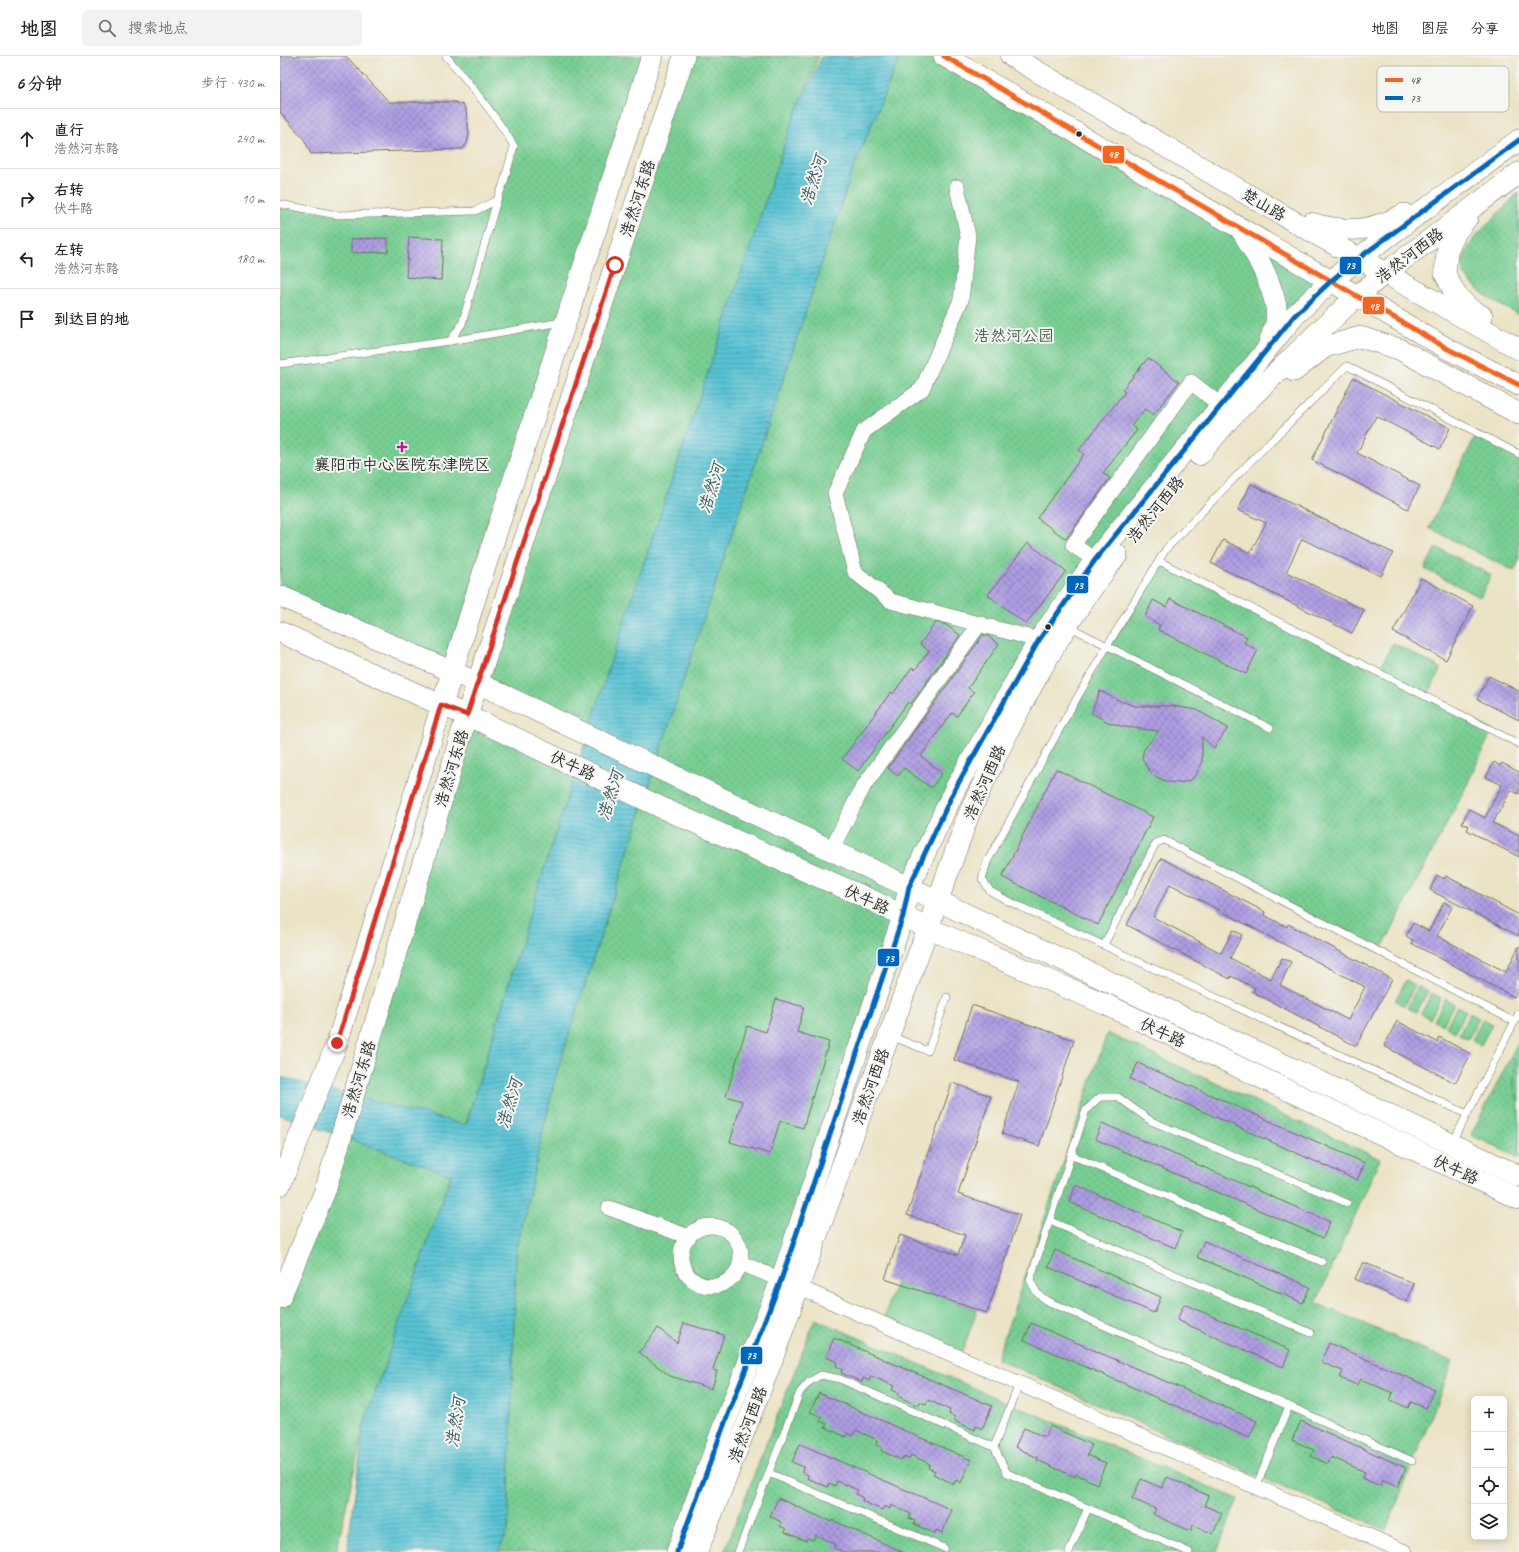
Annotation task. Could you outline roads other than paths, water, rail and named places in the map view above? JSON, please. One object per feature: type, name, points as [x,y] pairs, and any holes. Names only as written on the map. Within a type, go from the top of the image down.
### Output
[{"type":"street","name":"浩然河东路","points":[[280,1186],[337,1043],[482,573],[566,322],[652,56]]},
{"type":"street","name":"浩然河东路","points":[[280,1298],[325,1191],[467,715],[684,56]]},
{"type":"street","name":"楚山路","points":[[944,56],[1357,296],[1448,348],[1519,385]]},
{"type":"street","name":"楚山路","points":[[1019,61],[1286,217],[1519,349]]},
{"type":"street","name":"浩然河西路","points":[[697,1552],[772,1360],[790,1284],[903,916],[909,887],[955,789],[1039,640],[1095,560],[1295,315],[1331,281],[1359,258],[1519,140]]},
{"type":"street","name":"浩然河西路","points":[[677,1552],[727,1417],[790,1284],[889,1036],[969,814],[998,750],[1050,652],[1105,570],[1168,491],[1231,417],[1357,296],[1385,273],[1519,173]]},
{"type":"street","points":[[957,187],[968,236],[961,300],[922,389],[864,431],[835,493],[855,572],[891,601],[980,623],[1039,640]]},
{"type":"street","points":[[1286,217],[1331,229],[1350,230],[1377,226],[1440,199]]},
{"type":"street","points":[[1479,202],[1456,232],[1447,252],[1445,274],[1456,295],[1471,310],[1519,336]]},
{"type":"street","points":[[1241,228],[1257,256],[1269,282],[1275,305],[1276,321],[1267,349]]},
{"type":"street","points":[[1252,397],[1273,388],[1325,347],[1360,337],[1399,349],[1519,414]]},
{"type":"street","points":[[1095,560],[1073,545],[1191,382],[1220,406]]},
{"type":"street","points":[[280,596],[478,683],[1519,1176]]},
{"type":"street","points":[[831,850],[863,787],[980,623]]},
{"type":"street","name":"伏牛路","points":[[280,632],[441,705],[467,715],[660,806],[928,928],[1107,1005],[1519,1199]]},
{"type":"street","points":[[609,1208],[688,1237]]},
{"type":"street","points":[[705,1227],[715,1227],[725,1230],[733,1235],[741,1253],[737,1272],[722,1284],[712,1286],[702,1285],[690,1277],[682,1264],[681,1255],[683,1245],[688,1237],[696,1230],[705,1227]]},
{"type":"street","points":[[740,1263],[1405,1552]]},
{"type":"lane","points":[[446,56],[494,114],[514,146],[462,324],[450,342]]},
{"type":"lane","points":[[280,204],[337,215],[476,212],[497,200]]},
{"type":"lane","points":[[280,364],[450,342],[566,322]]},
{"type":"lane","points":[[1467,1114],[1008,901],[990,891],[982,879],[987,862],[1066,717],[1166,549],[1347,366],[1519,454]]},
{"type":"lane","points":[[1159,561],[1519,744]]},
{"type":"lane","points":[[1068,626],[1270,728]]},
{"type":"lane","points":[[1104,945],[1156,843],[1164,840],[1515,1022]]},
{"type":"lane","points":[[889,1036],[928,1051],[947,997]]},
{"type":"lane","points":[[1452,1144],[1519,1013]]},
{"type":"lane","points":[[1347,1203],[1151,1121],[1118,1098],[1100,1097],[1086,1110],[1030,1280],[1037,1293],[1047,1300],[1412,1461]]},
{"type":"lane","points":[[1071,1155],[1322,1262]]},
{"type":"lane","points":[[1050,1221],[1311,1333]]},
{"type":"lane","points":[[738,1552],[800,1392],[809,1382],[821,1375],[840,1379],[994,1447],[1008,1473],[1189,1552]]},
{"type":"lane","points":[[994,1447],[1019,1384]]},
{"type":"lane","points":[[1256,1487],[1289,1406]]},
{"type":"lane","points":[[769,1473],[944,1548]]},
{"type":"lane","points":[[1069,1552],[1088,1508]]},
{"type":"water","name":"浩然河","points":[[822,56],[900,56],[853,169],[681,687],[555,1078],[516,1253],[508,1530],[498,1552],[347,1552],[364,1425],[451,1175],[280,1115],[280,1077],[466,1125],[539,885],[615,649],[792,122]]},
{"type":"place","name":"襄阳市中心医院东津院区","points":[[402,447]]},
{"type":"park label","name":"浩然河公园","points":[[1014,335]]}]
